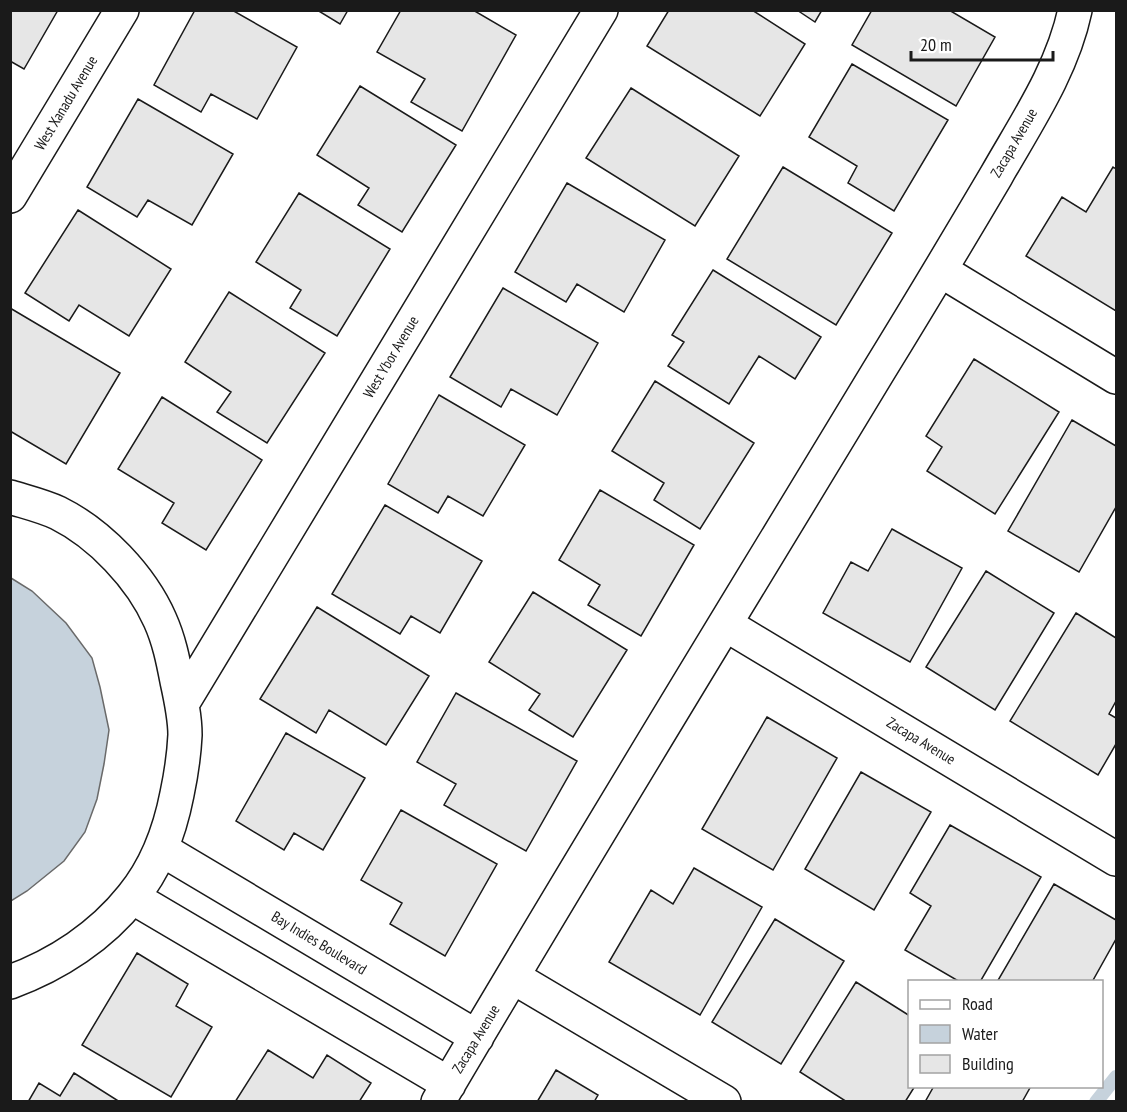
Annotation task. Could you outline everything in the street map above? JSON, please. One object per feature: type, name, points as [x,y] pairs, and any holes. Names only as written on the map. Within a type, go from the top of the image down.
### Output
[{"type":"street","name":"West Xanadu Avenue","points":[[10,196],[122,10]]},
{"type":"street","name":"West Ybor Avenue","points":[[182,704],[600,10]]},
{"type":"street","name":"Zacapa Avenue","points":[[443,1093],[940,270],[1038,103],[1060,58],[1072,26],[1075,10]]},
{"type":"street","points":[[940,270],[1116,377]]},
{"type":"street","points":[[10,497],[39,506],[77,525],[104,546],[130,572],[159,619],[170,647],[182,704],[185,734],[172,818],[147,874],[101,929],[73,950],[13,984]]},
{"type":"street","name":"Zacapa Avenue","points":[[725,624],[1116,859]]},
{"type":"street","points":[[147,874],[443,1093]]},
{"type":"street","name":"Bay Indies Boulevard","points":[[147,874],[477,1037]]},
{"type":"street","points":[[513,976],[724,1101]]},
{"type":"water","points":[[11,578],[32,591],[66,623],[92,658],[109,730],[97,799],[85,832],[64,861],[11,901]]},
{"type":"building","points":[[10,10],[58,10],[24,69],[10,61]]},
{"type":"building","points":[[195,10],[232,10],[297,47],[257,119],[211,94],[201,112],[154,85]]},
{"type":"building","points":[[317,10],[348,10],[340,24]]},
{"type":"building","points":[[401,10],[473,10],[516,35],[462,131],[411,102],[425,79],[377,52]]},
{"type":"building","points":[[669,10],[752,10],[805,44],[760,116],[647,46]]},
{"type":"building","points":[[797,10],[822,10],[815,22]]},
{"type":"building","points":[[872,10],[949,10],[995,37],[956,106],[852,45]]},
{"type":"building","points":[[852,64],[948,120],[894,211],[848,183],[857,166],[809,137]]},
{"type":"building","points":[[360,86],[456,145],[402,232],[358,205],[369,188],[317,155]]},
{"type":"building","points":[[631,88],[739,156],[695,226],[586,158]]},
{"type":"building","points":[[138,99],[233,154],[192,225],[148,200],[137,217],[87,187]]},
{"type":"building","points":[[783,167],[892,233],[836,325],[727,259]]},
{"type":"building","points":[[1113,167],[1116,169],[1116,311],[1026,256],[1062,197],[1086,212]]},
{"type":"building","points":[[567,183],[665,240],[624,312],[577,284],[566,302],[515,272]]},
{"type":"building","points":[[299,193],[390,249],[337,336],[290,308],[301,290],[256,262]]},
{"type":"building","points":[[78,210],[171,269],[129,336],[79,305],[69,321],[25,293]]},
{"type":"building","points":[[713,270],[821,337],[795,379],[759,356],[729,404],[668,366],[684,342],[672,335]]},
{"type":"building","points":[[503,288],[598,343],[557,415],[511,389],[501,407],[450,377]]},
{"type":"building","points":[[229,292],[325,353],[267,443],[217,412],[231,392],[185,362]]},
{"type":"building","points":[[10,308],[120,373],[66,464],[10,431]]},
{"type":"building","points":[[974,359],[1059,412],[995,514],[927,471],[942,447],[926,436]]},
{"type":"building","points":[[655,381],[754,443],[700,529],[654,500],[664,483],[612,451]]},
{"type":"building","points":[[439,395],[525,445],[483,516],[448,496],[438,513],[388,484]]},
{"type":"building","points":[[162,397],[262,460],[206,550],[162,523],[174,503],[118,469]]},
{"type":"building","points":[[1072,420],[1116,446],[1116,507],[1079,572],[1008,531]]},
{"type":"building","points":[[600,490],[694,545],[641,636],[588,605],[600,585],[559,560]]},
{"type":"building","points":[[385,505],[482,561],[440,633],[411,616],[400,634],[332,594]]},
{"type":"building","points":[[892,529],[962,568],[910,662],[823,613],[851,562],[868,571]]},
{"type":"building","points":[[986,571],[1054,613],[995,710],[926,667]]},
{"type":"building","points":[[533,592],[627,650],[573,737],[529,710],[540,694],[489,662]]},
{"type":"building","points":[[317,607],[429,676],[386,745],[329,710],[316,733],[260,699]]},
{"type":"building","points":[[1076,613],[1116,638],[1116,701],[1109,714],[1116,718],[1116,744],[1098,775],[1010,721]]},
{"type":"building","points":[[456,693],[577,761],[526,851],[444,805],[456,784],[417,762]]},
{"type":"building","points":[[767,717],[837,758],[773,870],[702,829]]},
{"type":"building","points":[[286,733],[365,778],[323,850],[294,833],[284,850],[236,821]]},
{"type":"building","points":[[861,772],[931,812],[874,910],[805,869]]},
{"type":"building","points":[[401,810],[497,864],[445,956],[390,924],[402,903],[361,880]]},
{"type":"building","points":[[950,825],[1041,877],[981,980],[957,980],[905,950],[931,906],[910,893]]},
{"type":"building","points":[[694,868],[762,907],[700,1015],[609,962],[651,890],[673,904]]},
{"type":"building","points":[[1054,884],[1116,920],[1116,939],[1093,980],[998,980]]},
{"type":"building","points":[[775,919],[844,961],[781,1064],[712,1022]]},
{"type":"building","points":[[137,953],[188,984],[176,1006],[212,1027],[171,1097],[82,1045]]},
{"type":"building","points":[[856,982],[908,1015],[908,1088],[914,1088],[905,1102],[847,1102],[800,1072]]},
{"type":"building","points":[[268,1050],[313,1078],[327,1055],[371,1083],[359,1102],[235,1102]]},
{"type":"building","points":[[556,1070],[598,1095],[594,1102],[537,1102]]},
{"type":"building","points":[[74,1073],[120,1102],[28,1102],[39,1083],[60,1096]]},
{"type":"building","points":[[933,1088],[1030,1088],[1022,1102],[925,1102]]},
{"type":"waterway","points":[[1096,1102],[1116,1077]]}]
